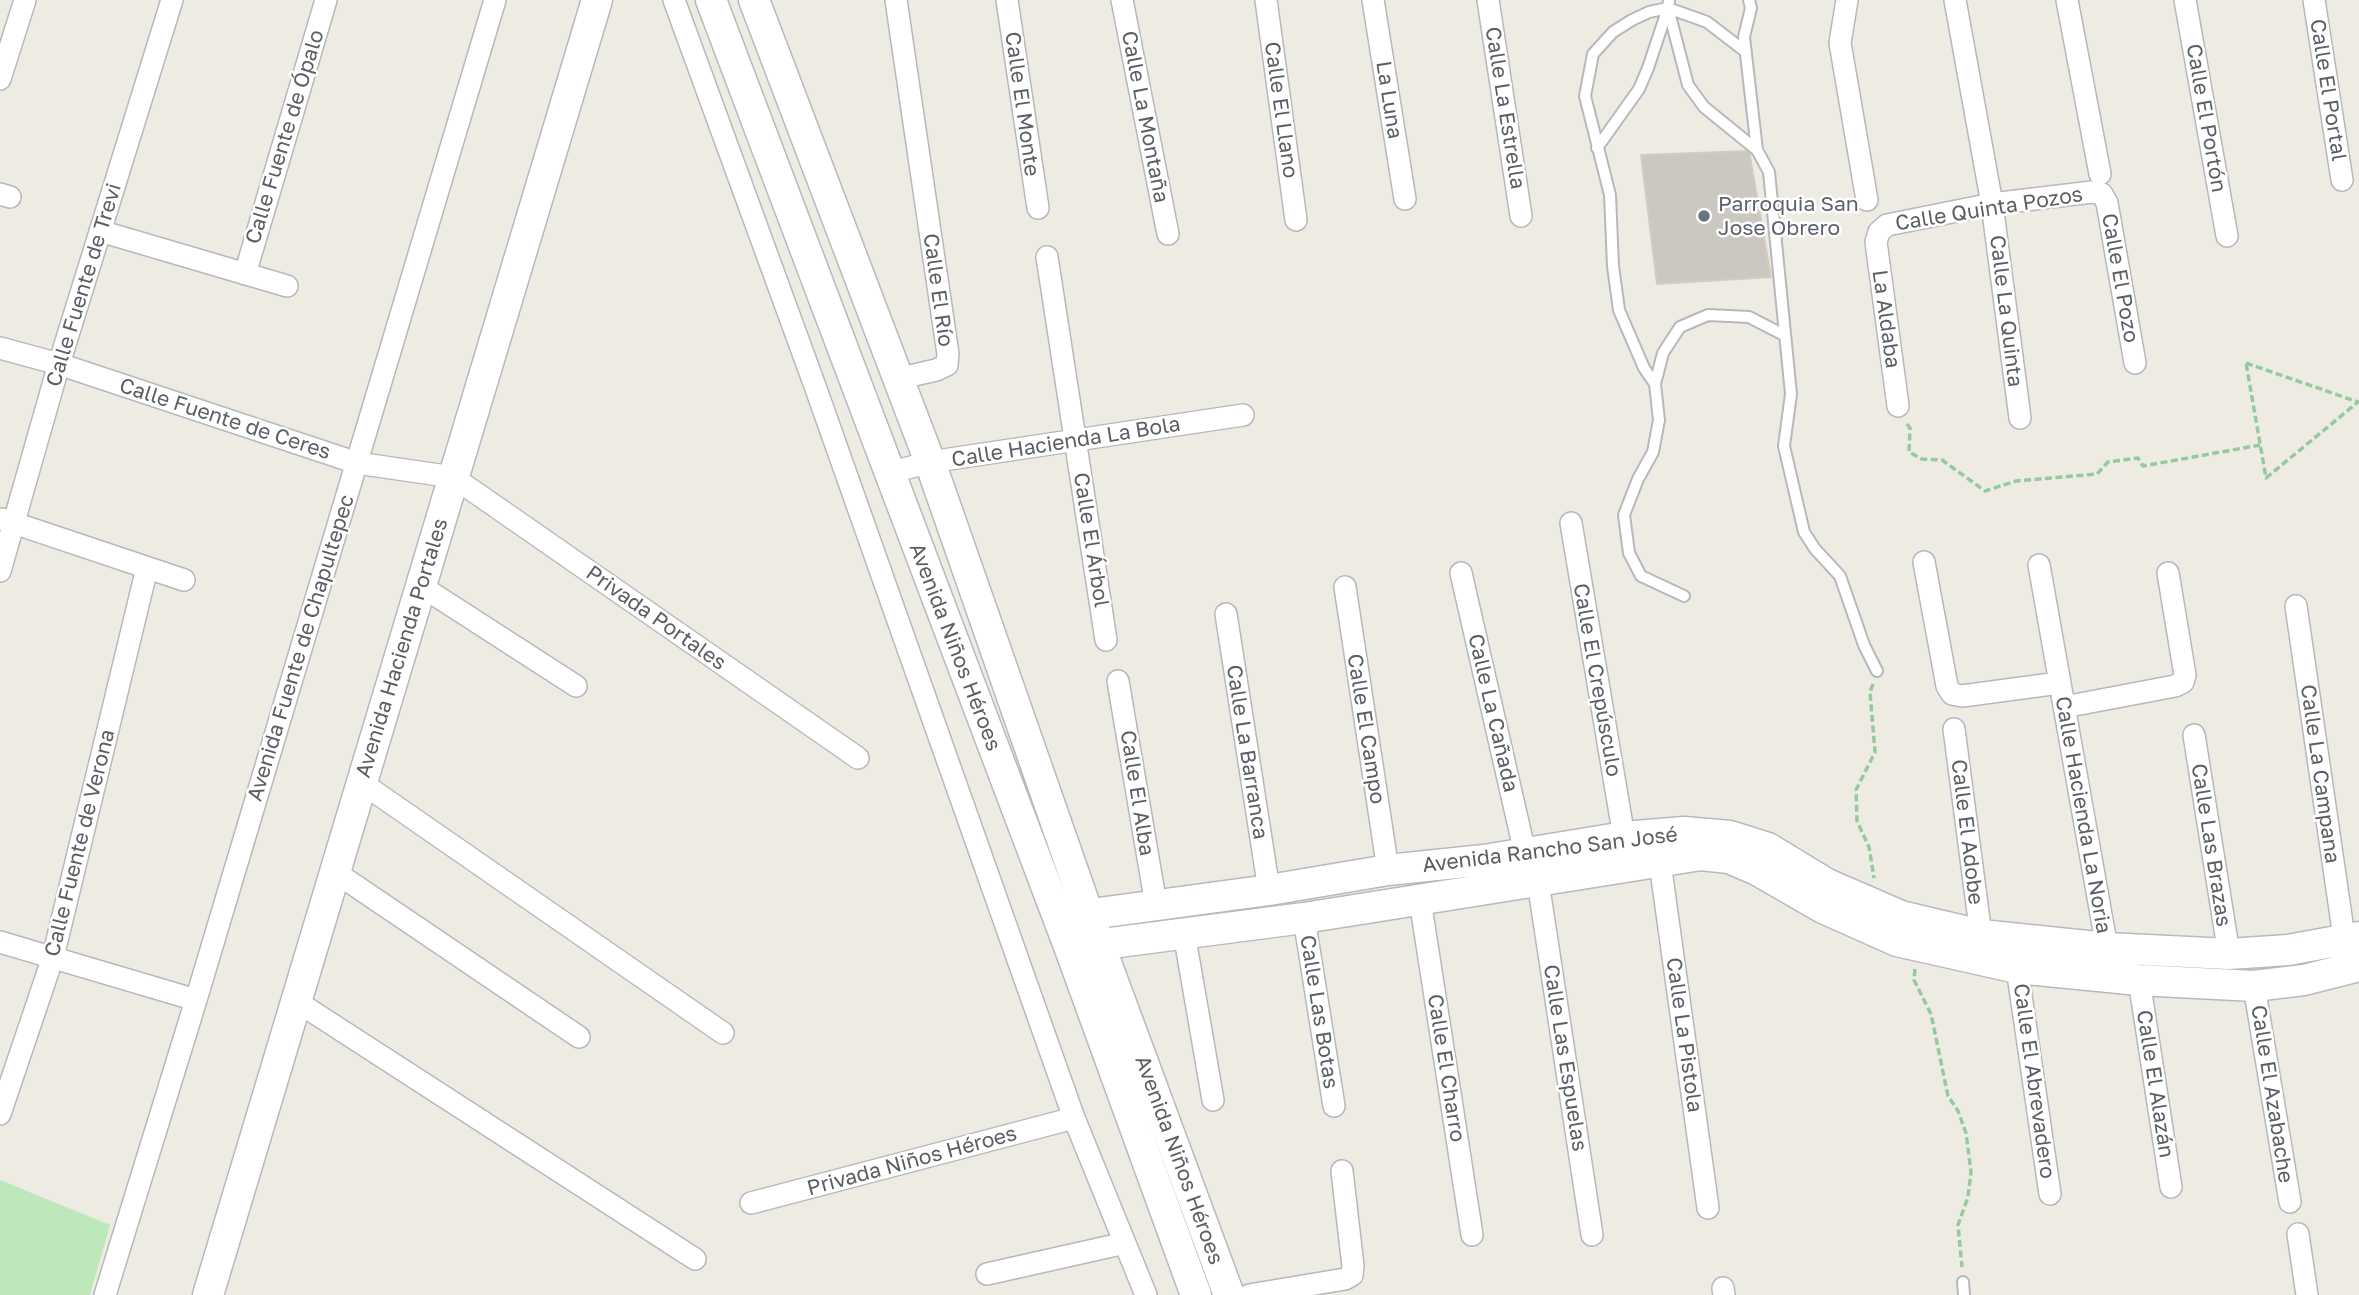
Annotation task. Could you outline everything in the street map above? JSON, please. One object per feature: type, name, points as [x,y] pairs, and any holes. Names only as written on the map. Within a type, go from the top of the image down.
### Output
[{"type":"main road","name":"Avenida Hacienda Portales","points":[[208,1295],[597,0]]},
{"type":"main road","name":"Avenida Niños Héroes","points":[[711,0],[1070,949],[1196,1295]]},
{"type":"main road","name":"Avenida Niños Héroes","points":[[754,0],[930,462],[1088,914],[1229,1295]]},
{"type":"main road","name":"Avenida Rancho San José","points":[[1058,919],[1624,837],[1684,832],[1730,836],[1768,848],[1827,884],[1901,916],[1981,935],[2107,948],[2228,954],[2288,950],[2353,953]]},
{"type":"main road","name":"Avenida Rancho San José","points":[[1070,949],[1304,918],[1701,855],[1729,858],[1757,870],[1823,908],[1897,940],[2017,968],[2139,980],[2254,986],[2304,980],[2353,953]]},
{"type":"street","points":[[0,79],[25,0]]},
{"type":"street","name":"Calle Fuente de Trevi","points":[[0,570],[7,520],[59,364],[172,0]]},
{"type":"street","name":"Calle Fuente de Ópalo","points":[[245,274],[326,0]]},
{"type":"street","name":"Avenida Fuente de Chapultepec","points":[[105,1295],[495,0]]},
{"type":"street","points":[[674,0],[815,386],[1074,1118],[1146,1295]]},
{"type":"street","name":"Calle El Río","points":[[895,0],[948,354],[947,365],[897,379]]},
{"type":"street","name":"Calle El Monte","points":[[1006,0],[1038,208]]},
{"type":"street","name":"Calle La Montaña","points":[[1122,0],[1168,234]]},
{"type":"street","name":"Calle El Llano","points":[[1266,0],[1296,220]]},
{"type":"street","name":"La Luna","points":[[1373,0],[1405,199]]},
{"type":"street","name":"Calle La Estrella","points":[[1488,0],[1521,216]]},
{"type":"street","points":[[1847,0],[1840,43],[1867,200]]},
{"type":"street","name":"Calle La Quinta","points":[[1955,0],[1992,204],[2020,418]]},
{"type":"street","name":"Calle El Pozo","points":[[2067,0],[2135,363]]},
{"type":"street","name":"Calle El Portón","points":[[2185,0],[2227,236]]},
{"type":"street","name":"Calle El Portal","points":[[2314,0],[2342,180]]},
{"type":"street","name":"Calle Quinta Pozos","points":[[1879,232],[1887,225],[1992,204],[2092,192],[2101,184]]},
{"type":"street","name":"Calle Fuente de Ópalo","points":[[100,231],[288,286]]},
{"type":"street","name":"La Aldaba","points":[[1879,232],[1876,242],[1898,407]]},
{"type":"street","name":"Calle El Árbol","points":[[1047,257],[1106,640]]},
{"type":"street","name":"Calle Fuente de Ceres","points":[[0,348],[59,364],[357,463],[453,477]]},
{"type":"street","name":"Calle Hacienda La Bola","points":[[890,473],[930,462],[1243,415]]},
{"type":"street","name":"Privada Portales","points":[[453,477],[858,758]]},
{"type":"street","points":[[7,520],[184,580]]},
{"type":"street","name":"Calle El Crepúsculo","points":[[1571,523],[1624,837]]},
{"type":"street","points":[[1924,562],[1947,685],[1952,694],[1962,696],[2059,683]]},
{"type":"street","name":"Calle Hacienda La Noria","points":[[2039,565],[2107,948]]},
{"type":"street","name":"Calle Fuente de Verona","points":[[0,1114],[53,957],[147,568]]},
{"type":"street","name":"Calle La Cañada","points":[[1461,573],[1525,853],[1538,882]]},
{"type":"street","points":[[2064,707],[2183,682],[2185,675],[2168,573]]},
{"type":"street","points":[[421,586],[576,686]]},
{"type":"street","name":"Calle El Campo","points":[[1345,587],[1388,870]]},
{"type":"street","name":"Calle La Campana","points":[[2296,606],[2353,953]]},
{"type":"street","name":"Calle La Barranca","points":[[1226,614],[1269,890]]},
{"type":"street","name":"Calle El Alba","points":[[1118,681],[1156,905]]},
{"type":"street","name":"Calle El Adobe","points":[[1954,729],[1981,935]]},
{"type":"street","name":"Calle Las Brazas","points":[[2194,735],[2228,954]]},
{"type":"street","points":[[362,783],[723,1033]]},
{"type":"street","name":"Calle La Pistola","points":[[1660,863],[1708,1208]]},
{"type":"street","points":[[335,873],[579,1037]]},
{"type":"street","name":"Calle Las Espuelas","points":[[1538,882],[1592,1235]]},
{"type":"street","name":"Calle El Charro","points":[[1420,900],[1472,1235]]},
{"type":"street","name":"Calle Las Botas","points":[[1304,918],[1334,1106]]},
{"type":"street","points":[[1184,933],[1213,1100]]},
{"type":"street","points":[[0,943],[196,1000]]},
{"type":"street","name":"Calle El Abrevadero","points":[[2017,968],[2050,1194]]},
{"type":"street","name":"Calle El Alazán","points":[[2139,980],[2171,1188]]},
{"type":"street","name":"Calle El Azabache","points":[[2254,986],[2290,1202]]},
{"type":"street","points":[[296,1000],[695,1259]]},
{"type":"street","name":"Privada Niños Héroes","points":[[751,1203],[1074,1118]]},
{"type":"street","points":[[1249,1295],[1345,1279],[1352,1275],[1342,1171]]},
{"type":"street","points":[[2298,1234],[2307,1295]]},
{"type":"street","points":[[987,1274],[1125,1243]]},
{"type":"lane","points":[[1749,0],[1751,8],[1744,37],[1757,150],[1769,172],[1791,394],[1784,446],[1804,532],[1815,549],[1840,576],[1864,645],[1877,671]]},
{"type":"lane","points":[[1656,384],[1644,368],[1619,310],[1613,266],[1610,195],[1585,96],[1593,54],[1613,32],[1668,4],[1707,22],[1746,52]]},
{"type":"lane","points":[[1597,148],[1639,89],[1668,4]]},
{"type":"lane","points":[[1668,4],[1688,85],[1704,107],[1757,150]]},
{"type":"lane","points":[[1684,596],[1641,576],[1629,553],[1624,515],[1638,479],[1653,452],[1659,420],[1656,384],[1663,353],[1680,327],[1708,315],[1749,317],[1784,335]]},
{"type":"lane","points":[[1963,1282],[1964,1295]]},
{"type":"path","points":[[2246,363],[2358,402],[2266,478],[2246,363]]},
{"type":"path","points":[[1898,407],[1910,428],[1909,452],[1922,459],[1942,460],[1985,491],[2016,481],[2097,474],[2108,461],[2138,458],[2143,466],[2260,445]]},
{"type":"path","points":[[1874,904],[1874,878],[1869,847],[1857,821],[1856,790],[1875,752],[1870,692],[1877,671]]},
{"type":"path","points":[[1916,946],[1914,980],[1931,1014],[1948,1096],[1958,1111],[1966,1133],[1971,1172],[1968,1197],[1958,1225],[1963,1282]]},
{"type":"green space","points":[[0,1180],[110,1225],[90,1295],[0,1295]]},
{"type":"building","name":"Parroquia San Jose Obrero","points":[[1749,151],[1771,277],[1657,284],[1641,155]]},
{"type":"place","name":"Parroquia San Jose Obrero","points":[[1704,216]]}]
